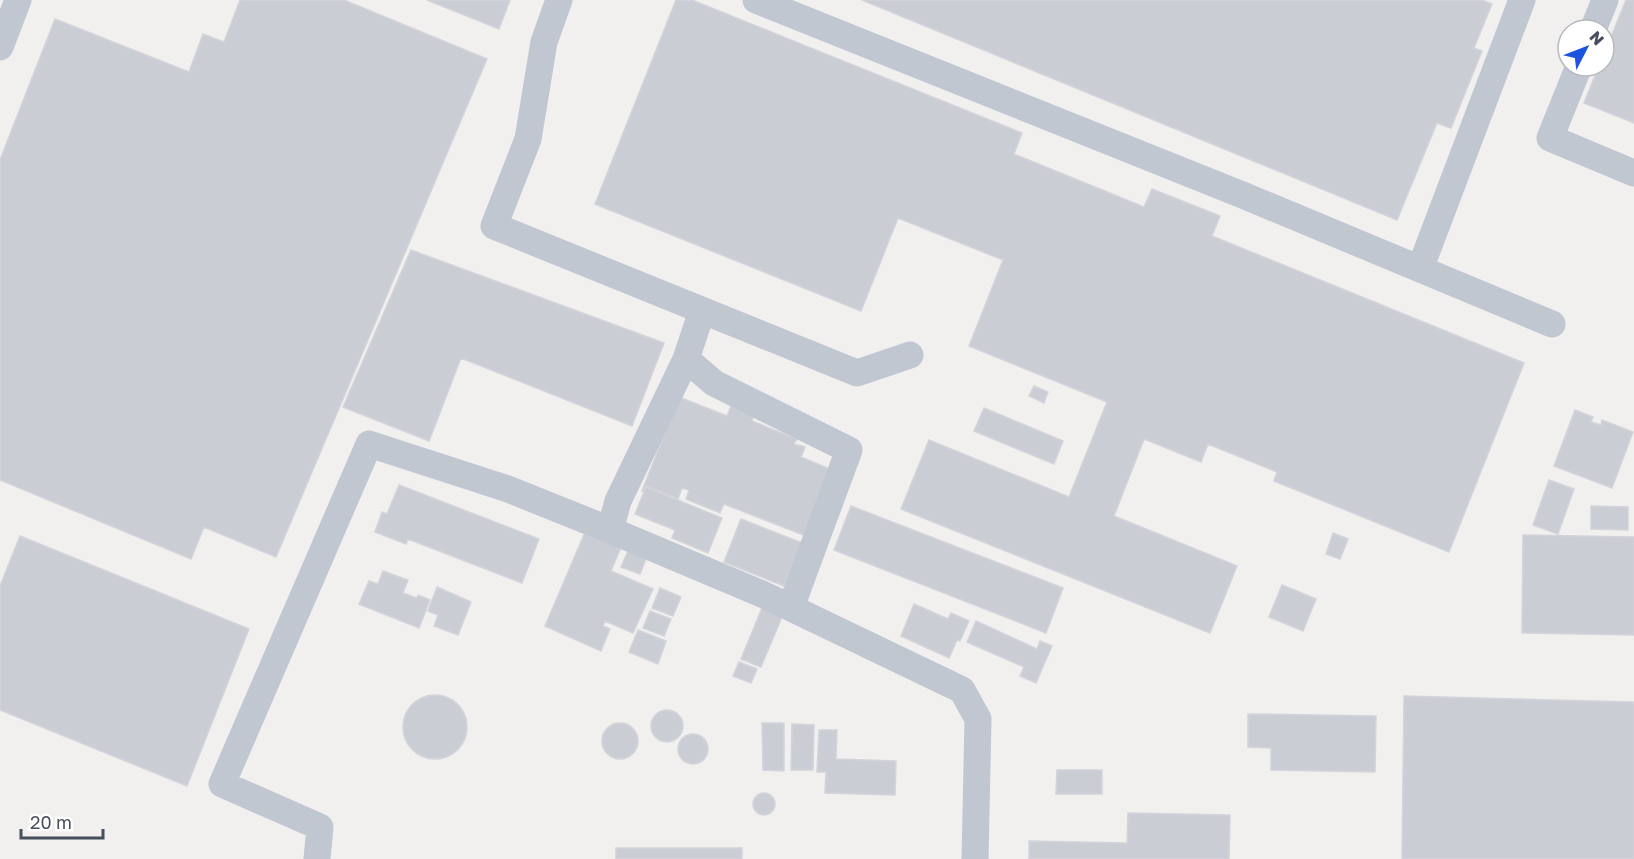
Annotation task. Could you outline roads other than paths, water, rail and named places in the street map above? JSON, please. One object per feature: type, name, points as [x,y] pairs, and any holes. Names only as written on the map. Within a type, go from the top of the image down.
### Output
[{"type":"lane","points":[[0,46],[18,0]]},
{"type":"lane","points":[[559,0],[544,42],[528,139],[494,226],[856,373],[910,355]]},
{"type":"lane","points":[[756,0],[1223,187],[1552,324]]},
{"type":"lane","points":[[1420,269],[1522,0]]},
{"type":"lane","points":[[1598,18],[1605,0]]},
{"type":"lane","points":[[1574,78],[1550,138],[1634,173]]},
{"type":"lane","points":[[610,530],[618,501],[686,359],[702,311]]},
{"type":"lane","points":[[686,359],[714,383],[849,450],[791,607]]},
{"type":"lane","points":[[317,859],[320,827],[222,784],[369,444],[508,489],[610,530],[791,607],[962,690],[978,719],[975,859]]}]
